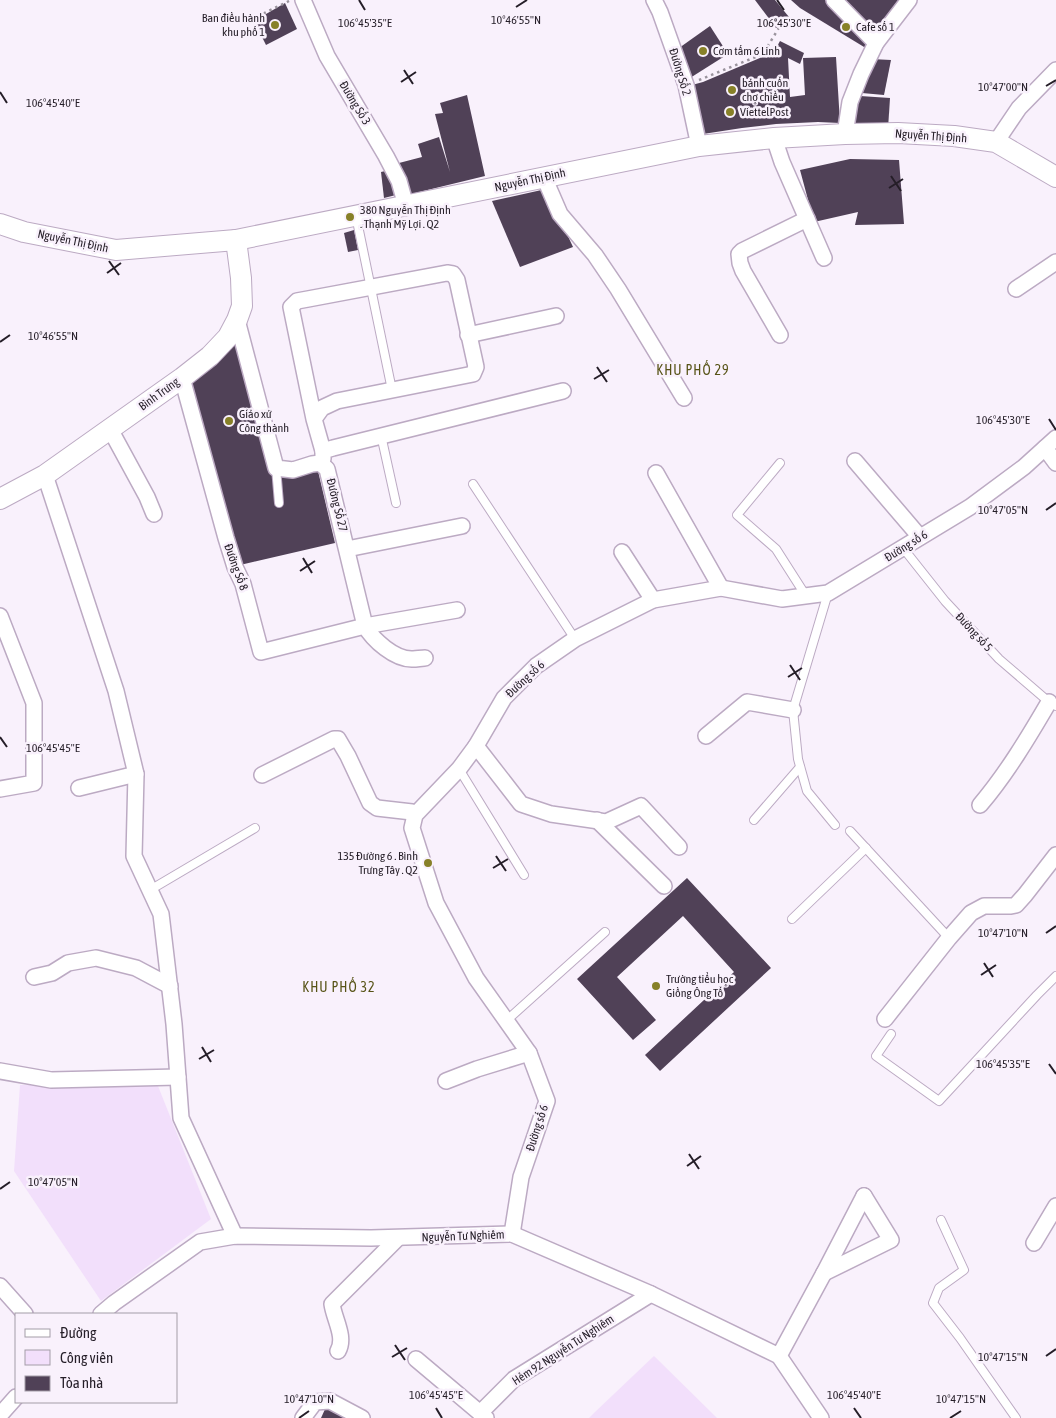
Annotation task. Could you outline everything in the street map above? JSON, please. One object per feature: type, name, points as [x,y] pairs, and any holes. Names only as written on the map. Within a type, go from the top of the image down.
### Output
[{"type":"main road","name":"Nguyễn Thị Định","points":[[0,224],[24,232],[116,250],[236,240],[699,146],[774,138],[845,134],[898,133],[954,136],[996,142],[1056,177]]},
{"type":"main road","name":"Bình Trưng","points":[[0,499],[45,475],[182,378],[216,350],[228,337],[242,306],[241,278],[236,240]]},
{"type":"street","name":"Đường Số 3","points":[[303,0],[327,56],[378,141],[399,181],[406,206]]},
{"type":"street","name":"Đường Số 2","points":[[654,0],[686,85],[699,146]]},
{"type":"street","points":[[834,0],[876,43]]},
{"type":"street","points":[[845,134],[850,102],[861,74],[876,43],[909,0]]},
{"type":"street","points":[[996,142],[1019,108],[1056,70]]},
{"type":"street","points":[[774,138],[782,162],[824,258]]},
{"type":"street","points":[[544,177],[560,214],[595,256],[618,289],[684,398]]},
{"type":"street","points":[[780,335],[743,271],[739,254],[807,219]]},
{"type":"street","points":[[1016,289],[1056,262]]},
{"type":"street","points":[[314,418],[322,408],[337,401],[473,374],[476,367],[457,280],[454,274],[447,273],[297,301],[291,306],[314,418],[323,459]]},
{"type":"street","points":[[468,335],[556,316]]},
{"type":"street","points":[[237,320],[276,468]]},
{"type":"street","name":"Đường Số 8","points":[[182,378],[226,538],[235,567],[243,584],[261,652],[365,626]]},
{"type":"street","points":[[323,459],[333,448],[563,391]]},
{"type":"street","points":[[110,429],[147,497],[154,514]]},
{"type":"street","points":[[1050,443],[1056,463]]},
{"type":"street","name":"Đường số 6","points":[[512,1234],[521,1177],[547,1102],[529,1053],[476,978],[436,903],[412,828],[415,815],[458,769],[476,746],[504,698],[536,666],[575,639],[653,600],[721,588],[782,599],[828,593],[970,507],[1024,467],[1050,443]]},
{"type":"street","name":"Đường Số 27","points":[[276,468],[293,470],[320,463],[323,459],[328,469],[365,626]]},
{"type":"street","points":[[855,461],[920,537]]},
{"type":"street","points":[[656,474],[721,588]]},
{"type":"street","points":[[45,475],[116,691],[136,774],[134,856],[162,914],[174,1024],[181,1118],[235,1236]]},
{"type":"street","points":[[347,549],[462,526]]},
{"type":"street","points":[[622,552],[653,600]]},
{"type":"street","points":[[425,658],[406,659],[392,652],[371,636],[365,626],[457,610]]},
{"type":"street","points":[[0,616],[34,704],[34,783],[0,789]]},
{"type":"street","points":[[706,736],[747,702],[792,710]]},
{"type":"street","points":[[980,805],[996,787],[1053,704]]},
{"type":"street","points":[[262,775],[334,739],[338,739],[372,805],[377,808],[412,812],[415,815]]},
{"type":"street","points":[[476,746],[521,804],[551,814],[606,822],[641,806],[679,847]]},
{"type":"street","points":[[79,788],[136,774]]},
{"type":"street","points":[[597,820],[664,886]]},
{"type":"street","points":[[884,1019],[971,913],[984,906],[1011,906],[1016,904],[1056,855]]},
{"type":"street","points":[[34,977],[52,973],[68,963],[96,958],[136,968],[170,986]]},
{"type":"street","points":[[446,1081],[476,1069],[529,1053]]},
{"type":"street","points":[[0,1072],[51,1080],[178,1077]]},
{"type":"street","points":[[821,1418],[779,1356],[864,1196],[892,1240],[824,1274]]},
{"type":"street","points":[[1034,1243],[1056,1206]]},
{"type":"street","name":"Nguyễn Tư Nghiêm","points":[[102,1313],[200,1242],[235,1236],[398,1238],[512,1234],[650,1294],[779,1356]]},
{"type":"street","points":[[338,1351],[341,1341],[332,1304],[398,1238]]},
{"type":"street","points":[[0,1286],[24,1313]]},
{"type":"street","name":"Hẻm 92 Nguyễn Tư Nghiêm","points":[[483,1415],[514,1379],[650,1294]]},
{"type":"street","points":[[416,1360],[483,1415]]},
{"type":"street","points":[[0,1414],[15,1398]]},
{"type":"street","points":[[303,1418],[314,1402],[330,1401],[362,1418]]},
{"type":"lane","points":[[356,216],[392,390]]},
{"type":"lane","points":[[381,435],[396,503]]},
{"type":"lane","points":[[780,463],[737,515],[776,549],[806,596]]},
{"type":"lane","points":[[276,468],[279,503]]},
{"type":"lane","points":[[473,484],[575,639]]},
{"type":"lane","name":"Đường số 5","points":[[903,548],[945,600],[998,659],[1053,704]]},
{"type":"lane","points":[[828,593],[792,710],[798,759],[807,791],[834,825]]},
{"type":"lane","points":[[754,820],[800,767]]},
{"type":"lane","points":[[458,769],[524,874]]},
{"type":"lane","points":[[150,890],[255,828]]},
{"type":"lane","points":[[850,831],[950,938]]},
{"type":"lane","points":[[792,919],[866,848]]},
{"type":"lane","points":[[506,1021],[605,932]]},
{"type":"lane","points":[[891,1034],[876,1056],[939,1101],[1056,976]]},
{"type":"lane","points":[[941,1220],[964,1270],[939,1288],[933,1303],[1016,1418]]},
{"type":"path","points":[[246,22],[290,0]]},
{"type":"path","points":[[686,85],[763,54],[780,26]]},
{"type":"green space","points":[[20,1085],[158,1086],[211,1219],[101,1301],[14,1171]]},
{"type":"green space","points":[[654,1356],[717,1418],[589,1418],[594,1413]]},
{"type":"building","points":[[755,0],[775,0],[789,17],[776,28]]},
{"type":"building","name":"Cafe số 1","points":[[791,0],[832,0],[874,41],[869,50],[800,8]]},
{"type":"building","points":[[837,0],[905,0],[875,39]]},
{"type":"building","name":"Ban điều hành khu phố 1","points":[[285,3],[297,29],[266,45],[254,21]]},
{"type":"building","name":"Cơm tấm 6 Linh","points":[[710,26],[728,54],[690,78],[679,48]]},
{"type":"building","points":[[780,41],[804,53],[800,64],[788,58],[790,97],[805,95],[803,58],[836,57],[840,123],[776,124],[703,134],[692,85],[774,52]]},
{"type":"building","points":[[871,59],[891,60],[884,95],[862,93]]},
{"type":"building","points":[[467,95],[485,176],[411,194],[399,163],[422,157],[418,144],[439,137],[450,172],[435,114],[443,113],[440,103]]},
{"type":"building","points":[[860,96],[890,98],[888,129],[852,129]]},
{"type":"building","points":[[850,159],[899,160],[904,224],[855,225],[858,212],[814,222],[800,170]]},
{"type":"building","points":[[390,170],[400,194],[384,198],[381,172]]},
{"type":"building","points":[[546,189],[573,247],[520,267],[492,201]]},
{"type":"building","points":[[354,230],[358,250],[348,252],[344,233]]},
{"type":"building","name":"Giáo xứ Công thành","points":[[237,335],[281,475],[318,471],[335,543],[240,565],[187,379]]},
{"type":"building","points":[[687,878],[771,968],[660,1071],[645,1055],[734,972],[683,916],[617,977],[656,1020],[633,1040],[577,979]]},
{"type":"building","points":[[326,1407],[346,1418],[321,1418]]},
{"type":"place","name":"Ban điều hành khu phố 1","points":[[275,25]]},
{"type":"place","name":"Cafe số 1","points":[[846,27]]},
{"type":"place","name":"Cơm tấm 6 Linh","points":[[703,51]]},
{"type":"place","name":"bánh cuốn chợ chiều","points":[[732,90]]},
{"type":"place","name":"ViettelPost","points":[[730,112]]},
{"type":"place","name":"380 Nguyễn Thị Định . Thạnh Mỹ Lợi . Q2","points":[[350,217]]},
{"type":"place","name":"Giáo xứ Công thành","points":[[229,421]]},
{"type":"place","name":"135 Đường 6 . Bình Trưng Tây . Q2","points":[[428,863]]},
{"type":"place","name":"Trường tiểu học Giồng Ông Tố","points":[[656,986]]},
{"type":"district","name":"KHU PHỐ 29","points":[[693,370]]},
{"type":"district","name":"KHU PHỐ 32","points":[[339,987]]}]
